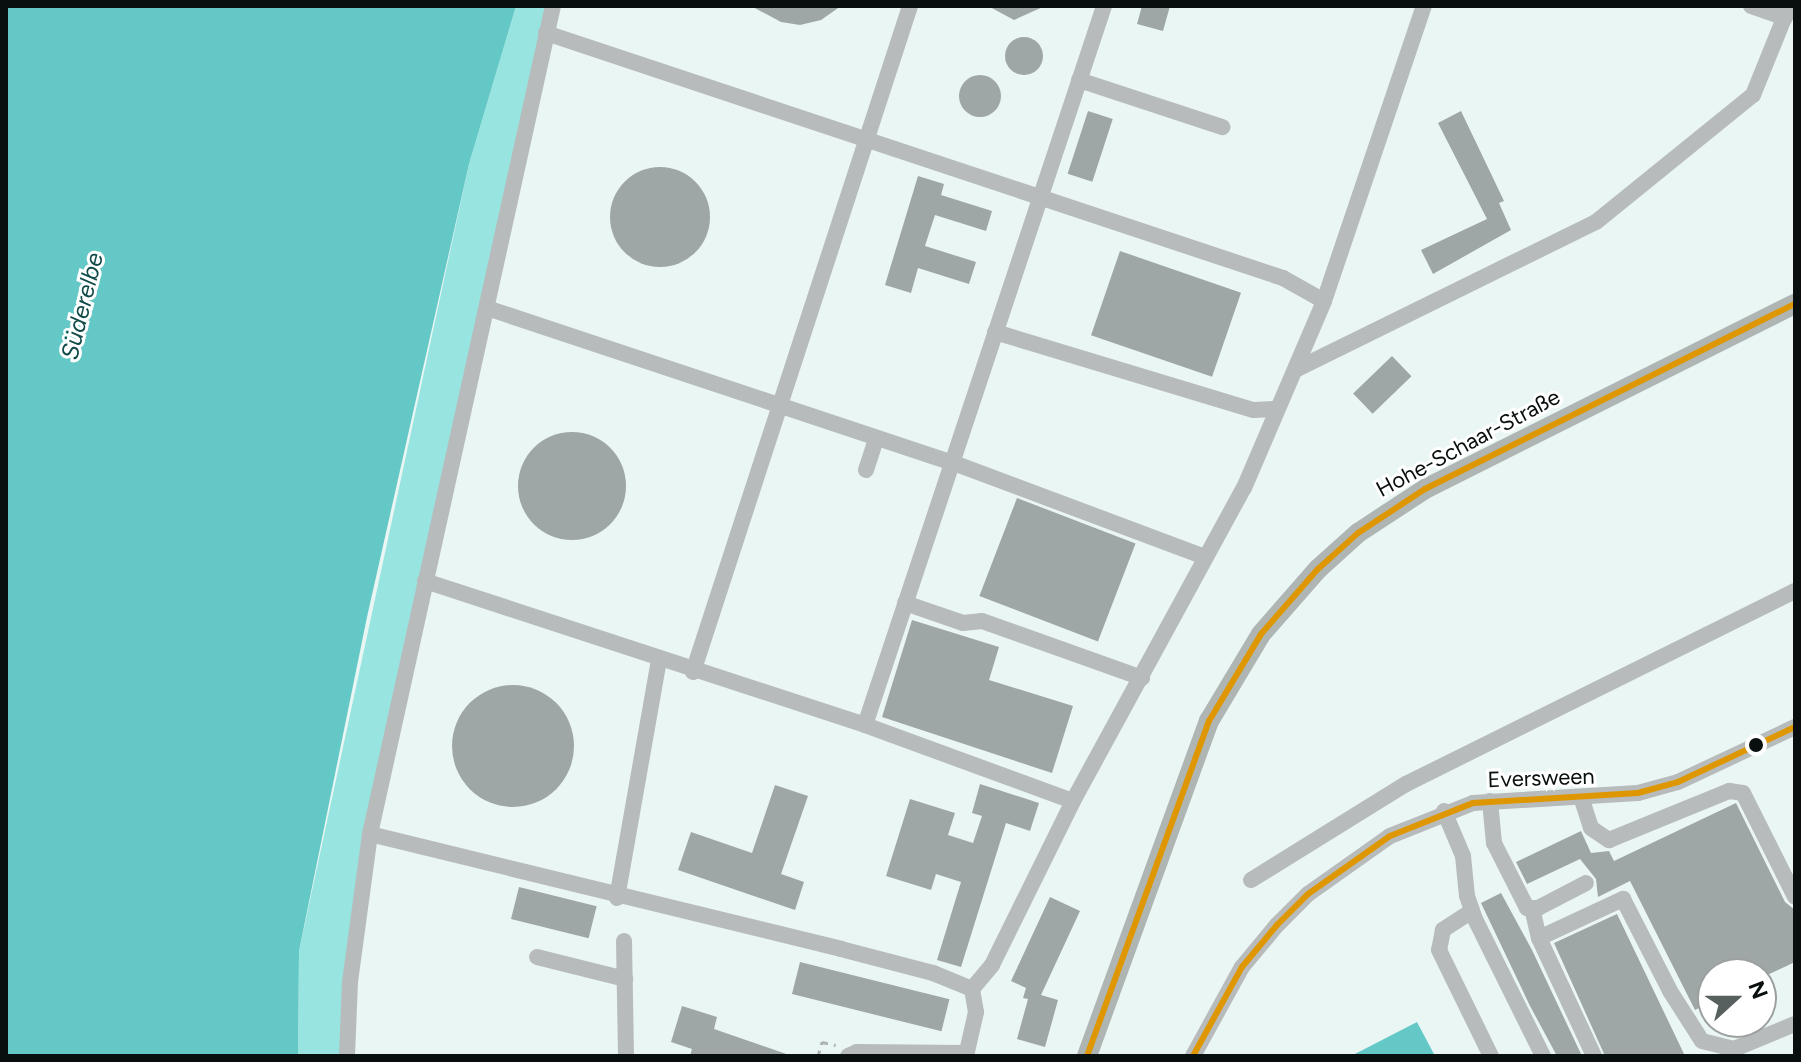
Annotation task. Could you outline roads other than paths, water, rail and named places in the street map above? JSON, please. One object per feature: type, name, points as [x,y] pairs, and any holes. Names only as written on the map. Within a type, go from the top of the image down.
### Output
[{"type":"main road","name":"Hohe-Schaar-Straße","points":[[1087,1056],[1209,721],[1261,634],[1318,569],[1358,533],[1425,489],[1795,304]]},
{"type":"street","points":[[347,1056],[350,982],[370,834],[553,6]]},
{"type":"street","points":[[693,672],[910,6]]},
{"type":"street","points":[[865,725],[1104,6]]},
{"type":"street","points":[[848,1056],[857,1052],[966,1055],[976,1012],[972,989],[992,965],[1073,801],[1244,488],[1324,301],[1424,6]]},
{"type":"street","points":[[1295,370],[1596,222],[1753,95],[1787,12],[1751,6]]},
{"type":"street","points":[[546,33],[1283,278],[1324,301]]},
{"type":"street","points":[[1079,80],[1222,127]]},
{"type":"street","points":[[487,308],[951,462],[1205,557]]},
{"type":"street","points":[[995,332],[1254,410],[1276,409]]},
{"type":"street","points":[[866,470],[876,439]]},
{"type":"street","points":[[425,581],[659,661],[865,725],[1073,801]]},
{"type":"street","points":[[1251,880],[1406,784],[1795,591]]},
{"type":"street","points":[[905,603],[963,623],[982,621],[1142,678]]},
{"type":"street","points":[[617,898],[659,661]]},
{"type":"street","name":"Eversween","points":[[1193,1056],[1242,967],[1288,915],[1367,850],[1444,811],[1490,801],[1582,800],[1678,782],[1795,727]]},
{"type":"street","points":[[1582,800],[1591,828],[1609,840],[1729,791],[1743,793],[1795,897]]},
{"type":"street","points":[[1490,801],[1494,843],[1524,904],[1532,908]]},
{"type":"street","points":[[1444,811],[1463,856],[1472,911],[1543,1056]]},
{"type":"street","points":[[370,834],[617,898],[841,949],[933,973],[972,989]]},
{"type":"street","points":[[1532,908],[1586,883]]},
{"type":"street","points":[[1539,938],[1623,899],[1670,991],[1702,1041],[1734,1049],[1795,1024]]},
{"type":"street","points":[[1532,908],[1539,938],[1594,1056]]},
{"type":"street","points":[[1472,911],[1443,930],[1439,950],[1491,1056]]},
{"type":"street","points":[[624,941],[626,1056]]},
{"type":"street","points":[[537,957],[625,979]]},
{"type":"water","name":"Süderelbe","points":[[6,6],[516,6],[469,164],[367,617],[299,951],[298,1056],[6,1056]]},
{"type":"water","points":[[1417,1022],[1435,1056],[1351,1056]]}]
